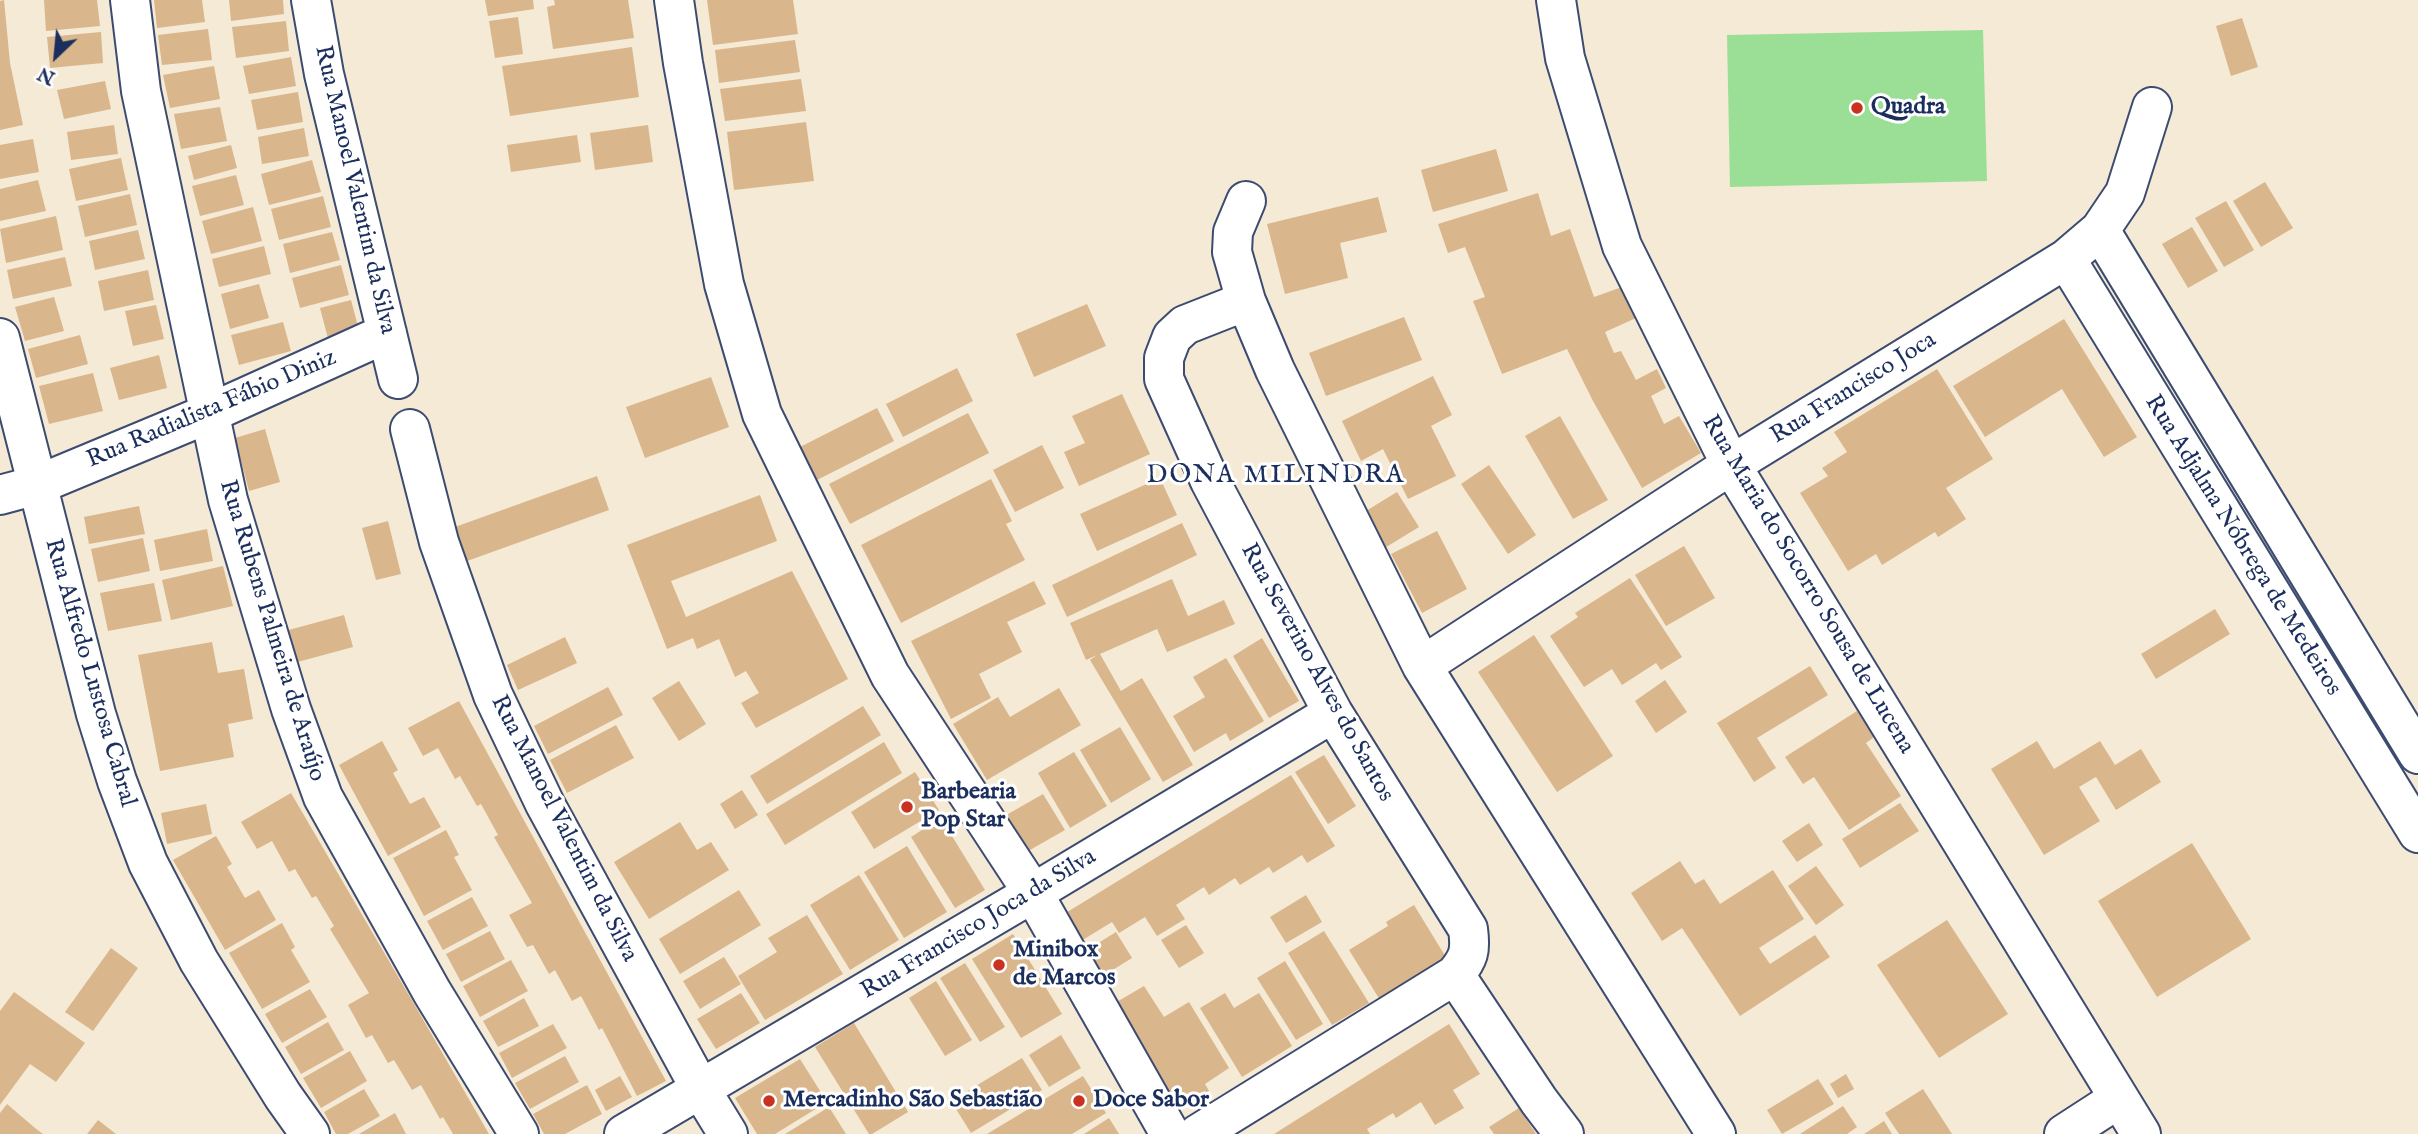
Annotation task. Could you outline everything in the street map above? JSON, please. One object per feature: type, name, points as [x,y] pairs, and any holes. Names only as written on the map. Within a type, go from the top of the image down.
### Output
[{"type":"street","name":"Rua Rubens Palmeira de Araújo","points":[[130,0],[141,90],[228,500],[291,709],[323,797],[432,992],[519,1134]]},
{"type":"street","name":"Rua Manoel Valentim da Silva","points":[[311,0],[324,74],[398,379]]},
{"type":"street","points":[[674,0],[724,284],[762,414],[890,675],[1033,893],[1170,1134]]},
{"type":"street","name":"Rua Maria do Socorro Sousa de Lucena","points":[[1556,0],[1565,58],[1622,246],[1731,465],[2141,1134]]},
{"type":"street","name":"Rua Francisco Joca","points":[[1422,666],[1731,465],[2066,259],[2100,230],[2125,192],[2152,107]]},
{"type":"street","points":[[1246,201],[1233,232],[1232,252],[1246,301],[1275,370],[1422,666],[1716,1134]]},
{"type":"street","name":"Rua Adjalma Nóbrega de Medeiros","points":[[2100,230],[2418,754]]},
{"type":"street","name":"Rua Adjalma Nóbrega de Medeiros","points":[[2066,259],[2418,833]]},
{"type":"street","name":"Rua Severino Alves do Santos","points":[[1246,301],[1185,325],[1172,337],[1164,358],[1164,380],[1210,481],[1333,713],[1468,929],[1471,948],[1465,963],[1455,975]]},
{"type":"street","name":"Rua Radialista Fábio Diniz","points":[[0,495],[37,485],[210,413],[387,333]]},
{"type":"street","name":"Rua Alfredo Lustosa Cabral","points":[[0,338],[96,714],[117,781],[148,863],[199,961],[283,1096],[310,1134]]},
{"type":"street","name":"Rua Manoel Valentim da Silva","points":[[410,429],[439,542],[493,695],[545,804],[701,1090],[728,1134]]},
{"type":"street","name":"Rua Francisco Joca da Silva","points":[[624,1134],[1333,713]]},
{"type":"street","points":[[1198,1134],[1455,975],[1564,1134]]},
{"type":"street","points":[[2064,1134],[2118,1099]]},
{"type":"green space","name":"Quadra","points":[[1983,30],[1987,181],[1730,187],[1727,35]]},
{"type":"building","points":[[4,0],[10,63],[23,125],[0,130],[0,1]]},
{"type":"building","points":[[44,0],[97,0],[100,26],[46,31]]},
{"type":"building","points":[[154,0],[202,0],[205,22],[157,28]]},
{"type":"building","points":[[229,0],[283,0],[284,14],[231,21]]},
{"type":"building","points":[[485,0],[533,0],[534,9],[488,16]]},
{"type":"building","points":[[554,0],[628,0],[634,38],[553,49],[547,7],[555,5]]},
{"type":"building","points":[[707,0],[793,0],[798,34],[713,45]]},
{"type":"building","points":[[518,17],[523,54],[495,58],[489,21]]},
{"type":"building","points":[[2242,18],[2258,67],[2231,76],[2216,26]]},
{"type":"building","points":[[286,21],[289,51],[236,58],[232,27]]},
{"type":"building","points":[[208,29],[212,60],[162,65],[158,35]]},
{"type":"building","points":[[101,32],[103,63],[50,68],[47,37]]},
{"type":"building","points":[[795,40],[800,72],[719,83],[715,50]]},
{"type":"building","points":[[632,47],[639,97],[510,116],[502,66]]},
{"type":"building","points":[[291,57],[296,86],[249,94],[243,66]]},
{"type":"building","points":[[214,66],[220,99],[170,108],[163,75]]},
{"type":"building","points":[[801,79],[806,111],[725,121],[720,89]]},
{"type":"building","points":[[105,81],[111,109],[64,119],[57,90]]},
{"type":"building","points":[[298,92],[303,122],[257,130],[251,100]]},
{"type":"building","points":[[220,107],[227,141],[181,149],[174,114]]},
{"type":"building","points":[[806,122],[814,181],[734,190],[727,132]]},
{"type":"building","points":[[114,125],[118,154],[71,160],[67,132]]},
{"type":"building","points":[[648,125],[653,162],[595,170],[590,133]]},
{"type":"building","points":[[304,128],[309,156],[262,164],[258,137]]},
{"type":"building","points":[[577,135],[581,162],[511,172],[507,145]]},
{"type":"building","points":[[33,139],[39,172],[0,179],[0,145]]},
{"type":"building","points":[[231,145],[237,168],[194,180],[188,156]]},
{"type":"building","points":[[1496,149],[1508,191],[1433,212],[1421,170]]},
{"type":"building","points":[[121,158],[128,190],[76,201],[69,169]]},
{"type":"building","points":[[312,160],[321,192],[269,205],[261,174]]},
{"type":"building","points":[[236,175],[244,205],[200,216],[192,186]]},
{"type":"building","points":[[38,180],[46,211],[0,221],[0,189]]},
{"type":"building","points":[[2265,182],[2293,228],[2261,247],[2233,201]]},
{"type":"building","points":[[1538,193],[1551,236],[1570,229],[1594,297],[1622,287],[1636,318],[1605,332],[1614,353],[1621,351],[1636,380],[1657,369],[1666,388],[1651,396],[1664,424],[1679,416],[1701,453],[1642,488],[1567,349],[1502,374],[1473,301],[1485,297],[1465,247],[1448,253],[1438,224]]},
{"type":"building","points":[[130,194],[137,225],[85,237],[78,206]]},
{"type":"building","points":[[323,196],[331,227],[279,240],[271,209]]},
{"type":"building","points":[[1378,197],[1387,232],[1340,243],[1348,278],[1285,294],[1267,224]]},
{"type":"building","points":[[2226,201],[2254,250],[2224,267],[2195,218]]},
{"type":"building","points":[[253,207],[262,241],[211,254],[202,221]]},
{"type":"building","points":[[56,216],[63,250],[6,263],[0,229]]},
{"type":"building","points":[[2192,227],[2218,271],[2188,288],[2162,244]]},
{"type":"building","points":[[138,230],[145,259],[95,270],[89,241]]},
{"type":"building","points":[[332,232],[340,260],[290,273],[283,244]]},
{"type":"building","points":[[264,246],[271,274],[219,287],[212,259]]},
{"type":"building","points":[[65,257],[72,286],[13,299],[7,270]]},
{"type":"building","points":[[341,265],[349,295],[300,308],[292,278]]},
{"type":"building","points":[[148,270],[154,300],[104,311],[98,281]]},
{"type":"building","points":[[259,284],[269,318],[230,329],[221,294]]},
{"type":"building","points":[[54,297],[64,331],[25,341],[15,307]]},
{"type":"building","points":[[351,300],[360,334],[329,342],[320,308]]},
{"type":"building","points":[[1087,304],[1106,346],[1034,377],[1016,334]]},
{"type":"building","points":[[156,305],[164,339],[133,346],[125,311]]},
{"type":"building","points":[[1404,317],[1422,360],[1326,396],[1309,353]]},
{"type":"building","points":[[2064,319],[2137,437],[2104,457],[2062,389],[1985,437],[1953,386]]},
{"type":"building","points":[[283,322],[291,351],[239,365],[231,335]]},
{"type":"building","points":[[80,335],[88,364],[36,378],[28,349]]},
{"type":"building","points":[[159,355],[167,388],[119,400],[110,368]]},
{"type":"building","points":[[957,368],[973,401],[903,437],[886,404]]},
{"type":"building","points":[[1937,369],[1993,459],[1946,488],[1966,519],[1938,537],[1935,532],[1882,565],[1876,554],[1848,571],[1800,493],[1828,476],[1822,468],[1847,452],[1834,432]]},
{"type":"building","points":[[93,373],[103,411],[49,424],[39,386]]},
{"type":"building","points":[[1433,376],[1452,415],[1431,426],[1456,476],[1408,499],[1383,449],[1361,461],[1342,421]]},
{"type":"building","points":[[711,377],[729,427],[645,458],[626,407]]},
{"type":"building","points":[[1122,394],[1150,454],[1079,486],[1064,452],[1085,443],[1072,416]]},
{"type":"building","points":[[877,408],[894,441],[817,480],[800,447]]},
{"type":"building","points":[[968,413],[989,453],[850,524],[829,484]]},
{"type":"building","points":[[1560,416],[1608,500],[1573,519],[1525,436]]},
{"type":"building","points":[[265,429],[280,482],[249,491],[235,438]]},
{"type":"building","points":[[1042,445],[1064,488],[1015,512],[993,470]]},
{"type":"building","points":[[1489,465],[1536,535],[1508,554],[1461,484]]},
{"type":"building","points":[[597,476],[609,510],[467,561],[455,527]]},
{"type":"building","points":[[1160,478],[1177,515],[1097,551],[1080,514]]},
{"type":"building","points":[[991,479],[1012,521],[1006,524],[1025,560],[901,623],[861,545]]},
{"type":"building","points":[[1397,492],[1419,527],[1383,549],[1361,514]]},
{"type":"building","points":[[760,495],[777,541],[671,581],[686,617],[792,571],[848,679],[756,728],[741,703],[759,693],[746,671],[735,677],[719,639],[697,649],[693,638],[667,649],[627,545]]},
{"type":"building","points":[[139,506],[145,534],[89,544],[84,517]]},
{"type":"building","points":[[388,521],[401,574],[376,580],[362,528]]},
{"type":"building","points":[[1182,523],[1197,555],[1067,617],[1052,585]]},
{"type":"building","points":[[207,529],[213,561],[160,571],[154,540]]},
{"type":"building","points":[[1437,531],[1467,589],[1422,613],[1391,554]]},
{"type":"building","points":[[143,538],[150,571],[98,582],[91,549]]},
{"type":"building","points":[[1684,546],[1715,598],[1666,626],[1635,575]]},
{"type":"building","points":[[223,566],[233,606],[171,620],[162,580]]},
{"type":"building","points":[[1630,578],[1682,657],[1661,670],[1656,663],[1622,685],[1612,669],[1584,687],[1550,636],[1578,617],[1575,613]]},
{"type":"building","points":[[1172,579],[1188,616],[1224,600],[1235,624],[1167,652],[1157,629],[1100,654],[1121,691],[1142,678],[1193,765],[1163,782],[1090,660],[1097,655],[1086,660],[1070,623]]},
{"type":"building","points":[[1034,581],[1046,604],[1007,622],[1022,652],[979,674],[991,698],[951,719],[911,641]]},
{"type":"building","points":[[154,583],[162,621],[108,631],[100,593]]},
{"type":"building","points":[[2215,609],[2230,634],[2156,679],[2141,654]]},
{"type":"building","points":[[344,615],[353,647],[294,663],[285,631]]},
{"type":"building","points":[[1534,635],[1613,756],[1557,792],[1478,672]]},
{"type":"building","points":[[565,637],[577,663],[518,690],[507,665]]},
{"type":"building","points":[[1262,638],[1299,701],[1269,718],[1233,656]]},
{"type":"building","points":[[212,642],[218,673],[244,669],[253,719],[228,724],[234,757],[160,771],[138,655]]},
{"type":"building","points":[[1226,658],[1264,721],[1230,741],[1226,733],[1194,752],[1173,716],[1205,697],[1193,677]]},
{"type":"building","points":[[1810,666],[1828,695],[1757,738],[1776,768],[1754,782],[1717,723]]},
{"type":"building","points":[[1665,680],[1687,712],[1656,733],[1635,701]]},
{"type":"building","points":[[679,681],[706,724],[679,741],[652,698]]},
{"type":"building","points":[[608,687],[623,715],[548,754],[534,726]]},
{"type":"building","points":[[1059,688],[1081,725],[987,780],[953,724],[998,697],[1010,717]]},
{"type":"building","points":[[459,701],[666,1081],[637,1096],[602,1028],[599,1030],[581,996],[572,1001],[555,970],[549,974],[533,945],[527,947],[509,915],[532,903],[494,837],[498,835],[481,804],[477,806],[460,776],[455,779],[438,748],[423,756],[408,728]]},
{"type":"building","points":[[863,706],[881,735],[767,804],[750,776]]},
{"type":"building","points":[[1857,711],[1874,737],[1866,743],[1901,796],[1849,830],[1814,777],[1803,784],[1785,757]]},
{"type":"building","points":[[616,725],[634,758],[567,793],[550,760]]},
{"type":"building","points":[[1120,727],[1151,779],[1111,803],[1080,750]]},
{"type":"building","points":[[382,741],[398,770],[393,773],[410,804],[424,797],[441,827],[388,856],[339,765]]},
{"type":"building","points":[[2037,741],[2054,769],[2100,741],[2115,765],[2141,749],[2161,782],[2116,810],[2096,777],[2079,787],[2100,821],[2044,855],[1991,769]]},
{"type":"building","points":[[884,742],[902,773],[785,845],[766,814]]},
{"type":"building","points":[[1074,752],[1107,806],[1070,828],[1038,773]]},
{"type":"building","points":[[1324,755],[1356,806],[1328,824],[1295,772]]},
{"type":"building","points":[[915,772],[939,810],[874,849],[851,812]]},
{"type":"building","points":[[1291,775],[1335,846],[1307,863],[1302,855],[1273,873],[1269,867],[1240,885],[1235,878],[1209,895],[1204,887],[1176,905],[1185,919],[1157,936],[1145,917],[1119,933],[1112,922],[1081,941],[1064,914]]},
{"type":"building","points":[[742,790],[758,815],[735,829],[720,804]]},
{"type":"building","points":[[291,793],[489,1134],[453,1134],[443,1117],[440,1119],[421,1085],[412,1090],[394,1060],[388,1063],[372,1035],[366,1038],[348,1005],[369,993],[330,929],[334,926],[316,896],[312,898],[295,869],[289,872],[272,841],[257,849],[241,822]]},
{"type":"building","points":[[1043,794],[1065,830],[1023,854],[1001,818]]},
{"type":"building","points":[[1900,803],[1919,831],[1860,868],[1842,839]]},
{"type":"building","points":[[206,804],[212,834],[167,844],[161,813]]},
{"type":"building","points":[[941,818],[985,890],[955,908],[911,837]]},
{"type":"building","points":[[680,822],[697,850],[711,842],[729,870],[649,919],[614,862]]},
{"type":"building","points":[[1809,823],[1823,845],[1797,862],[1782,841]]},
{"type":"building","points":[[446,830],[459,855],[454,857],[472,890],[424,916],[393,858]]},
{"type":"building","points":[[216,836],[232,864],[227,867],[245,898],[259,890],[276,920],[225,950],[173,860]]},
{"type":"building","points":[[2192,843],[2251,939],[2157,997],[2098,901]]},
{"type":"building","points":[[907,846],[947,912],[904,938],[864,872]]},
{"type":"building","points":[[1680,861],[1695,884],[1704,879],[1720,904],[1773,870],[1804,919],[1759,948],[1770,964],[1815,935],[1830,957],[1740,1016],[1682,928],[1662,941],[1631,893]]},
{"type":"building","points":[[1816,866],[1844,905],[1816,925],[1788,886]]},
{"type":"building","points":[[859,875],[899,940],[850,970],[810,905]]},
{"type":"building","points":[[739,890],[761,925],[680,974],[659,939]]},
{"type":"building","points":[[1306,895],[1322,922],[1286,943],[1270,917]]},
{"type":"building","points":[[472,897],[488,926],[443,950],[427,921]]},
{"type":"building","points":[[1414,905],[1447,959],[1380,1000],[1349,950],[1388,926],[1386,922]]},
{"type":"building","points":[[807,915],[843,974],[765,1020],[738,976],[777,952],[768,938]]},
{"type":"building","points":[[1947,920],[2008,1014],[1939,1058],[1877,965]]},
{"type":"building","points":[[282,923],[295,947],[291,950],[310,982],[262,1009],[229,953]]},
{"type":"building","points":[[1186,925],[1204,953],[1179,968],[1161,940]]},
{"type":"building","points":[[490,931],[505,959],[461,982],[446,954]]},
{"type":"building","points":[[1324,931],[1369,1003],[1332,1025],[1288,953]]},
{"type":"building","points":[[1116,932],[1132,958],[1103,976],[1087,950]]},
{"type":"building","points":[[1013,934],[1062,1014],[1021,1038],[972,959]]},
{"type":"building","points":[[111,948],[138,968],[93,1031],[65,1012]]},
{"type":"building","points":[[724,957],[741,984],[700,1009],[683,981]]},
{"type":"building","points":[[511,960],[528,991],[480,1017],[463,986]]},
{"type":"building","points":[[1285,961],[1323,1024],[1296,1040],[1257,978]]},
{"type":"building","points":[[965,963],[1005,1027],[980,1042],[940,978]]},
{"type":"building","points":[[936,981],[972,1040],[945,1056],[909,998]]},
{"type":"building","points":[[1144,986],[1164,1017],[1189,1002],[1229,1068],[1205,1084],[1209,1091],[1180,1108],[1115,1003]]},
{"type":"building","points":[[310,989],[327,1017],[282,1043],[265,1014]]},
{"type":"building","points":[[14,992],[85,1043],[56,1082],[30,1064],[0,1105],[0,1011]]},
{"type":"building","points":[[741,993],[760,1023],[716,1049],[697,1019]]},
{"type":"building","points":[[1225,993],[1234,1008],[1259,993],[1292,1046],[1242,1077],[1200,1008]]},
{"type":"building","points":[[524,998],[539,1026],[498,1047],[483,1021]]},
{"type":"building","points":[[328,1022],[344,1050],[301,1074],[285,1047]]},
{"type":"building","points":[[854,1023],[908,1112],[872,1134],[869,1134],[815,1047]]},
{"type":"building","points":[[553,1024],[567,1048],[512,1078],[499,1053]]},
{"type":"building","points":[[1449,1024],[1480,1074],[1453,1090],[1464,1108],[1435,1125],[1421,1102],[1396,1118],[1393,1113],[1367,1129],[1370,1134],[1274,1134]]},
{"type":"building","points":[[1061,1035],[1081,1068],[1049,1087],[1029,1055]]},
{"type":"building","points":[[350,1051],[367,1081],[321,1108],[303,1078]]},
{"type":"building","points":[[565,1056],[579,1082],[530,1109],[515,1083]]},
{"type":"building","points":[[1022,1058],[1042,1090],[971,1133],[951,1101]]},
{"type":"building","points":[[800,1059],[827,1102],[775,1134],[757,1134],[735,1098]]},
{"type":"building","points":[[1846,1074],[1854,1089],[1838,1098],[1830,1084]]},
{"type":"building","points":[[620,1076],[632,1097],[606,1111],[595,1090]]},
{"type":"building","points":[[1083,1076],[1106,1113],[1072,1134],[987,1134]]},
{"type":"building","points":[[1818,1079],[1834,1104],[1782,1134],[1767,1110]]},
{"type":"building","points":[[587,1085],[602,1114],[565,1134],[544,1134],[533,1114]]},
{"type":"building","points":[[364,1089],[380,1116],[348,1134],[336,1134],[324,1112]]},
{"type":"building","points":[[1923,1089],[1952,1134],[1899,1134],[1885,1113]]},
{"type":"building","points":[[7,1104],[43,1134],[0,1134],[0,1113]]},
{"type":"building","points":[[1843,1106],[1857,1127],[1847,1134],[1800,1134]]},
{"type":"building","points":[[829,1107],[846,1134],[785,1134]]},
{"type":"building","points":[[1519,1108],[1536,1134],[1494,1134],[1489,1127]]},
{"type":"building","points":[[395,1113],[406,1134],[359,1134]]},
{"type":"building","points":[[1109,1118],[1119,1134],[1084,1134]]},
{"type":"building","points":[[98,1120],[116,1134],[87,1134]]},
{"type":"building","points":[[1884,1121],[1892,1134],[1864,1134]]},
{"type":"place","name":"Quadra","points":[[1857,108]]},
{"type":"place","name":"Barbearia Pop Star","points":[[907,807]]},
{"type":"place","name":"Minibox de Marcos","points":[[999,965]]},
{"type":"place","name":"Mercadinho São Sebastião","points":[[769,1101]]},
{"type":"place","name":"Doce Sabor","points":[[1079,1101]]},
{"type":"district","name":"DONA MILINDRA","points":[[1276,477]]}]
